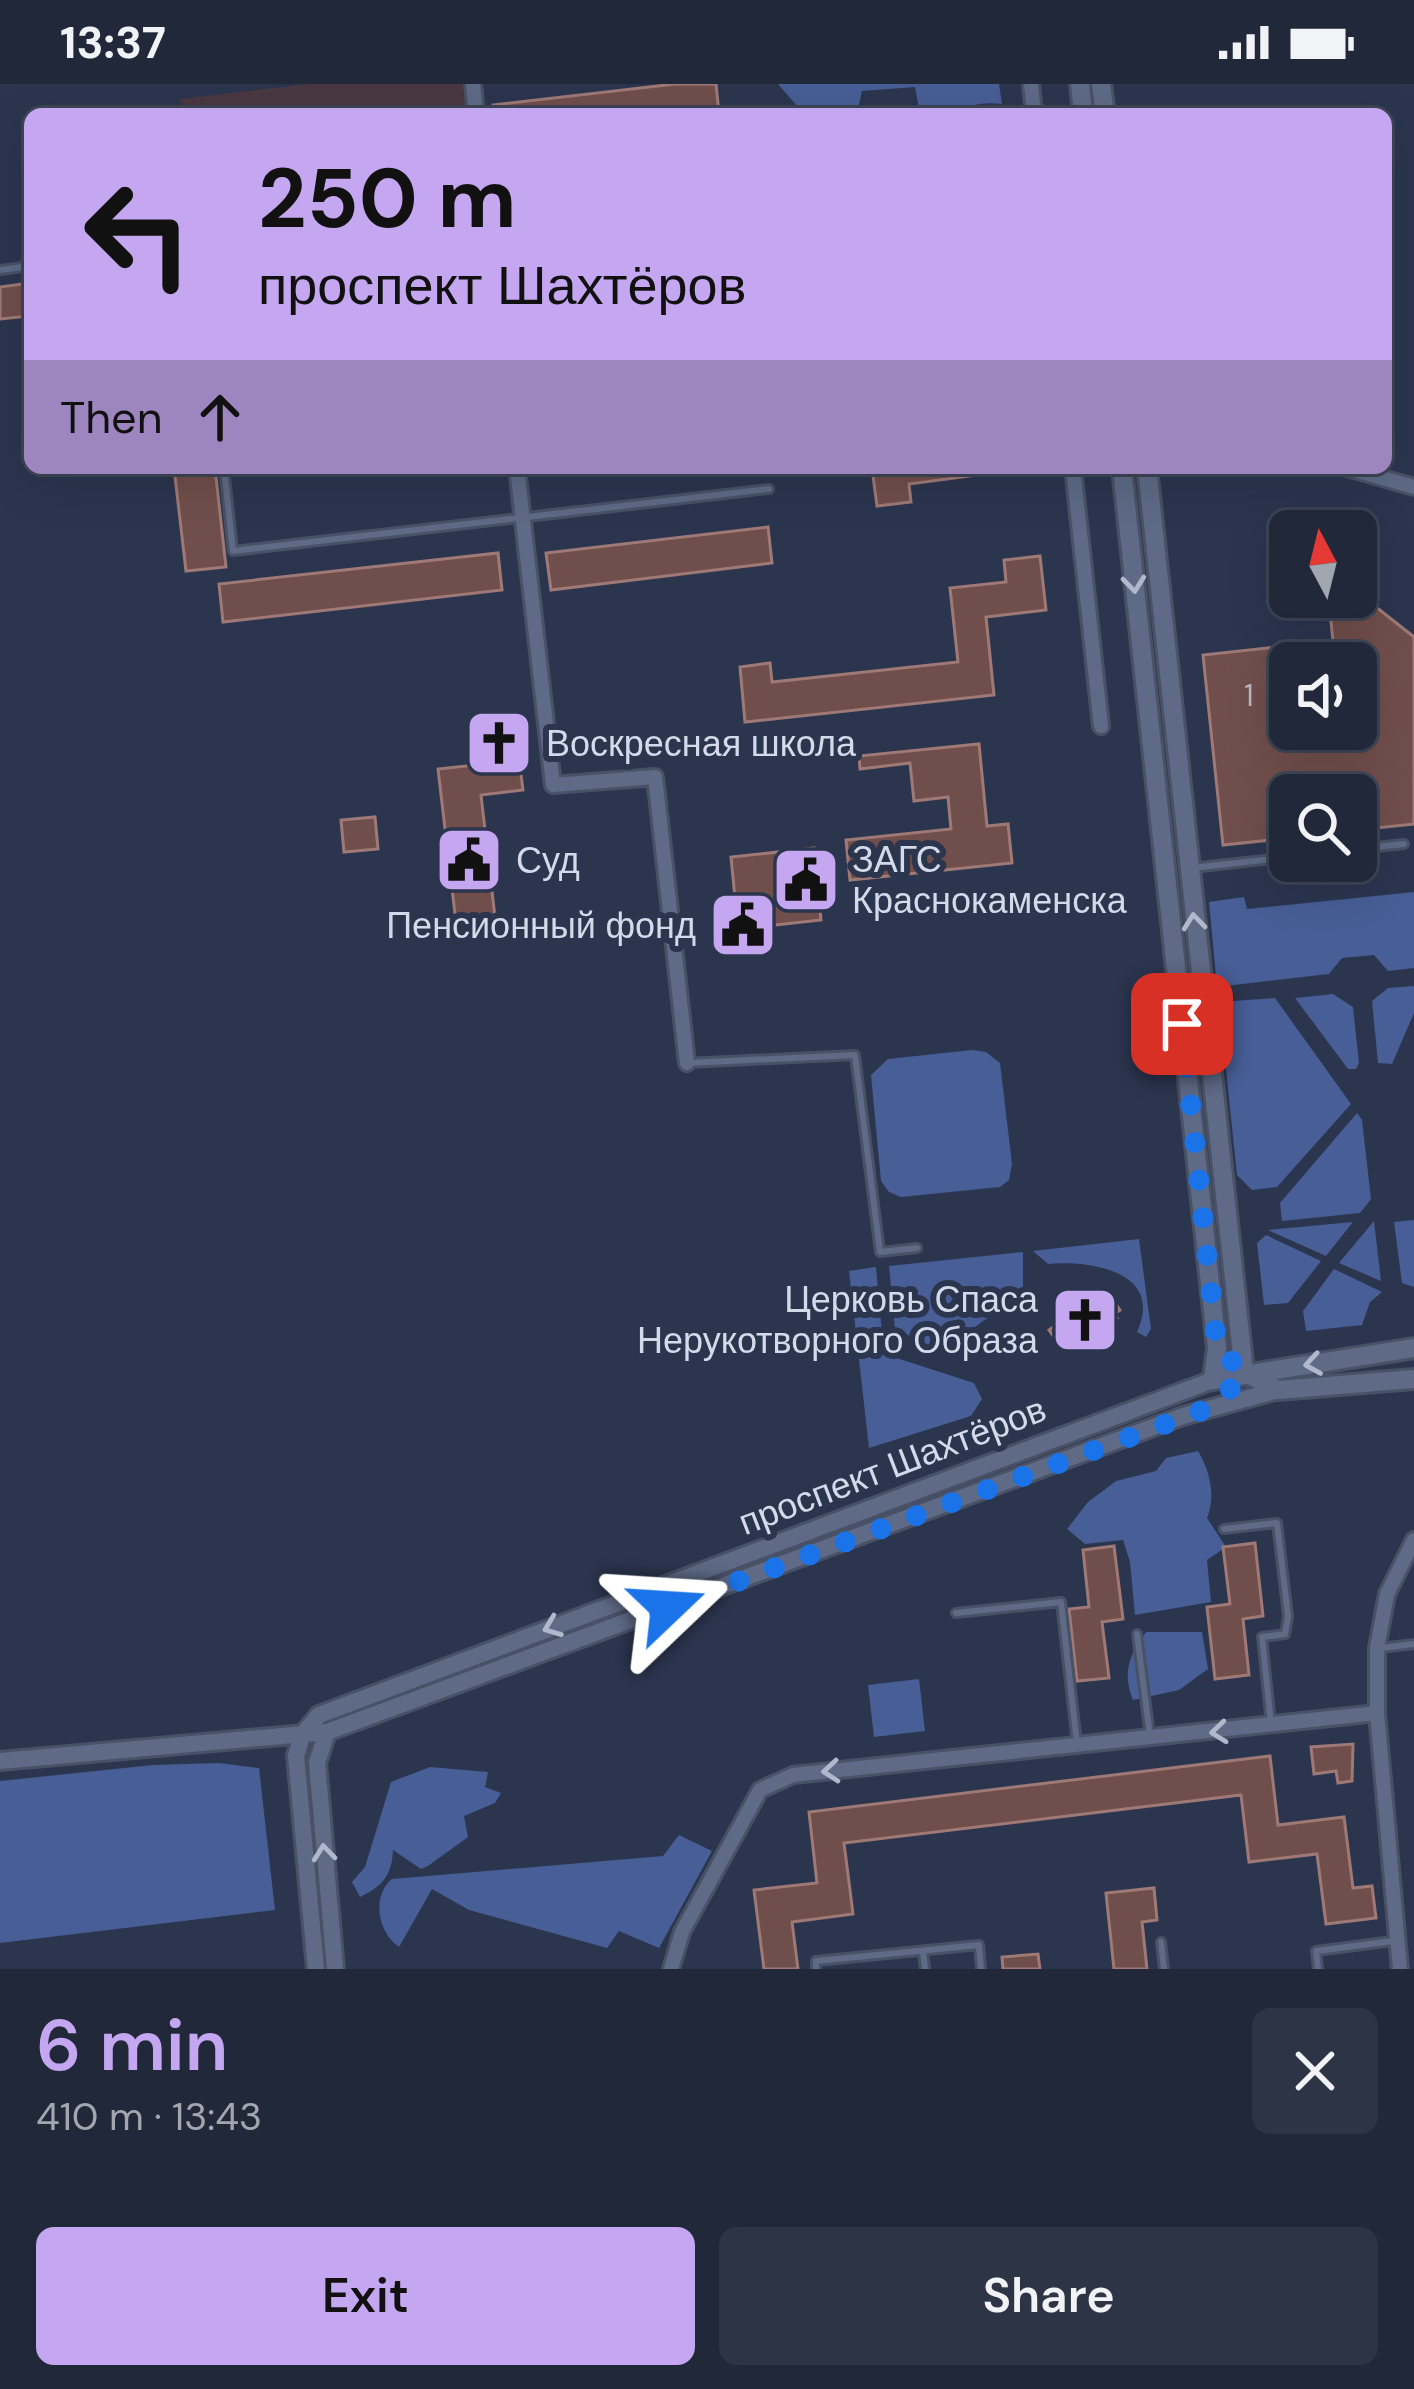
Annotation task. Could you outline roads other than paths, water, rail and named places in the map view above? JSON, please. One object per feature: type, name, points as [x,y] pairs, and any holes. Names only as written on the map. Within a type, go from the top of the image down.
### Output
[{"type":"main road","points":[[1123,474],[1217,1348],[1213,1380]]},
{"type":"main road","points":[[1148,474],[1244,1372]]},
{"type":"main road","points":[[1217,1348],[1244,1372],[1278,1390]]},
{"type":"main road","name":"проспект Шахтёров","points":[[1213,1380],[1414,1348]]},
{"type":"main road","name":"проспект Шахтёров","points":[[1278,1390],[1414,1378]]},
{"type":"street","points":[[518,474],[553,785],[655,777],[687,1063]]},
{"type":"street","points":[[1074,474],[1101,726]]},
{"type":"street","points":[[1368,474],[1414,487]]},
{"type":"street","name":"проспект Шахтёров","points":[[1201,1411],[1226,1394],[1244,1372]]},
{"type":"street","name":"проспект Шахтёров","points":[[302,1735],[319,1714],[1213,1380]]},
{"type":"street","name":"проспект Шахтёров","points":[[0,1761],[327,1732],[1201,1411],[1278,1390]]},
{"type":"street","points":[[1400,1969],[1377,1714],[1377,1648],[1387,1594],[1414,1540]]},
{"type":"street","points":[[671,1969],[682,1932],[760,1790],[793,1775],[1377,1714]]},
{"type":"street","points":[[327,1732],[316,1762],[335,1969]]},
{"type":"street","points":[[302,1735],[296,1756],[316,1969]]},
{"type":"lane","points":[[225,474],[233,551],[769,489]]},
{"type":"lane","points":[[1377,847],[1404,844]]},
{"type":"lane","points":[[1189,868],[1269,859]]},
{"type":"lane","points":[[687,1063],[855,1054],[880,1252],[917,1248]]},
{"type":"lane","points":[[1224,1529],[1277,1523],[1288,1616],[1285,1634],[1262,1637],[1271,1727]]},
{"type":"lane","points":[[956,1613],[1061,1602],[1077,1748]]},
{"type":"lane","points":[[1136,1634],[1151,1739]]},
{"type":"lane","points":[[1377,1648],[1414,1644]]},
{"type":"lane","points":[[1318,1969],[1316,1951],[1397,1940]]},
{"type":"lane","points":[[1161,1942],[1164,1969]]},
{"type":"lane","points":[[817,1969],[816,1961],[979,1945],[981,1969]]},
{"type":"lane","points":[[923,1951],[925,1969]]},
{"type":"place","name":"Воскресная школа","points":[[499,743]]},
{"type":"place","name":"Суд","points":[[469,860]]},
{"type":"place","name":"ЗАГС Краснокаменска","points":[[806,880]]},
{"type":"place","name":"Пенсионный фонд","points":[[743,925]]},
{"type":"place","name":"Церковь Спаса Нерукотворного Образа","points":[[1085,1320]]}]
